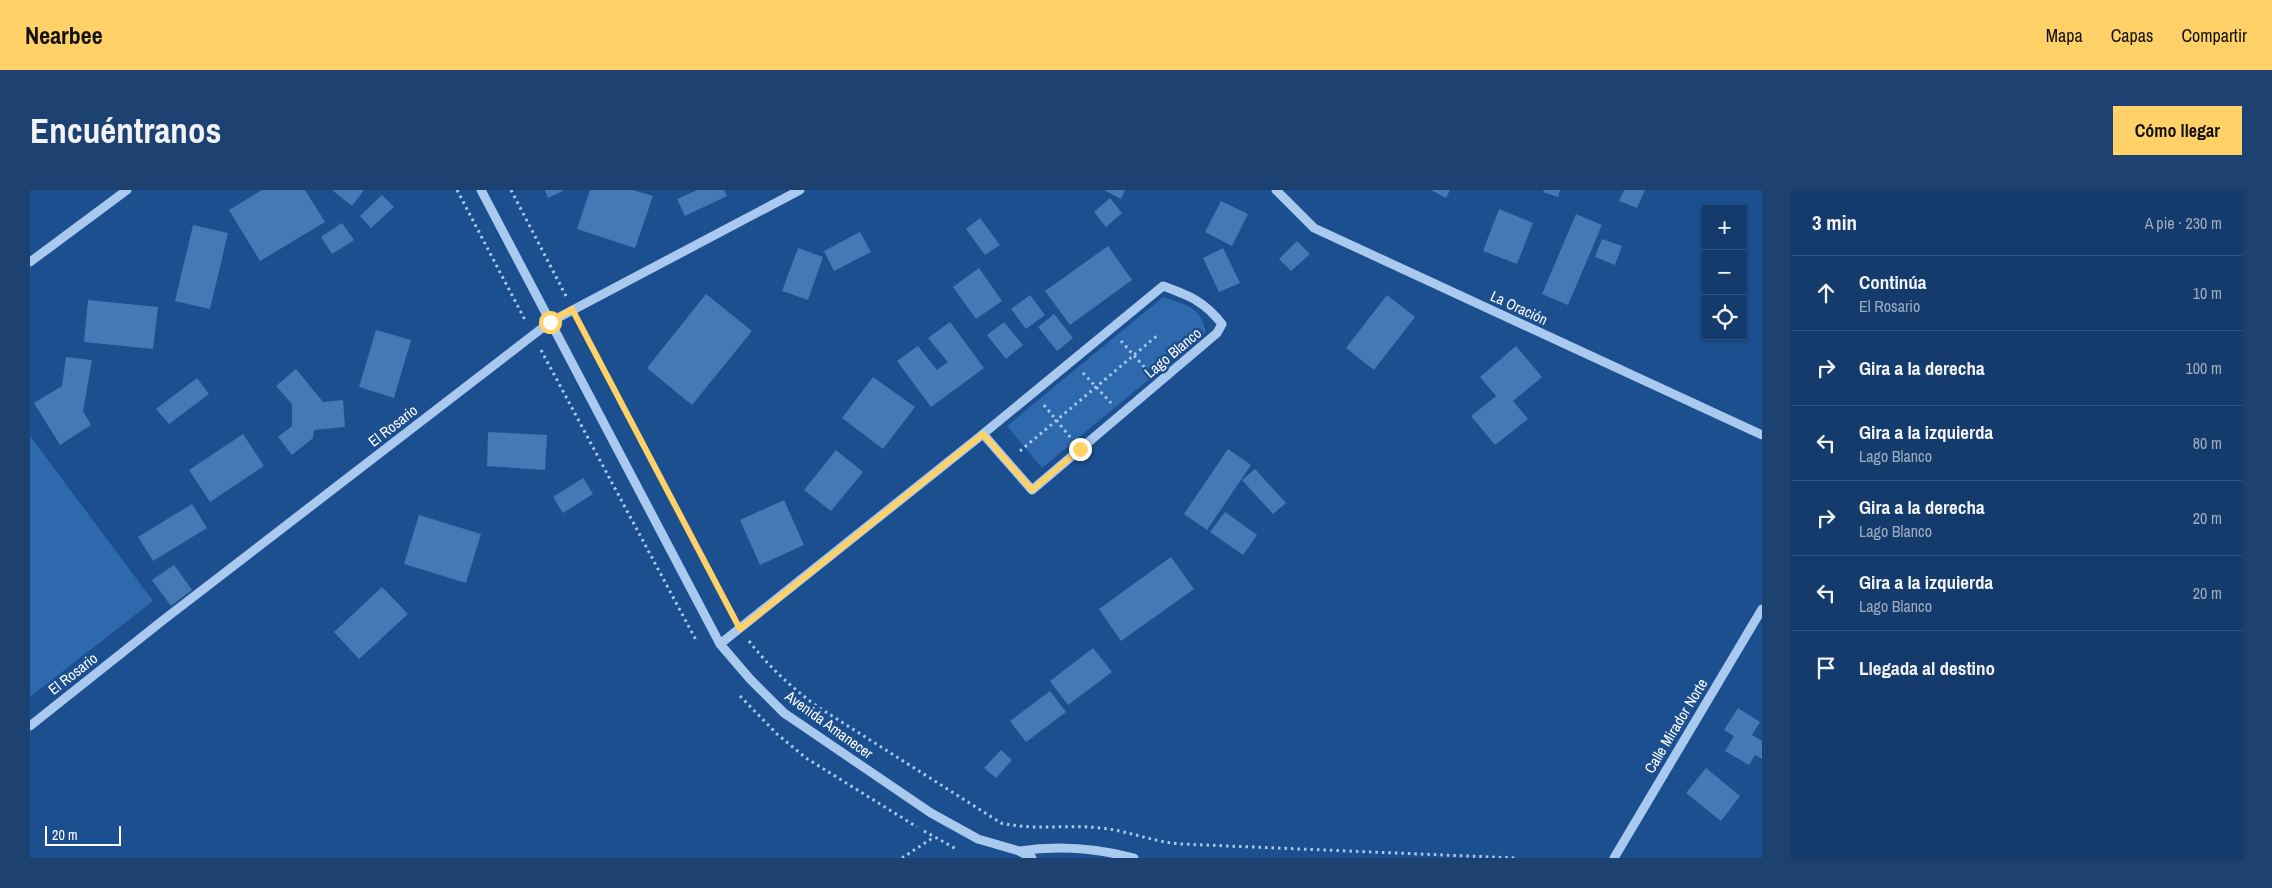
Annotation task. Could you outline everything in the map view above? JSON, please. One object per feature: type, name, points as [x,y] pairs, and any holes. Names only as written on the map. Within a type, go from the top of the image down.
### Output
[{"type":"street","points":[[30,262],[127,190]]},
{"type":"street","name":"Avenida Amanecer","points":[[481,190],[720,644],[784,712],[949,823],[978,839],[1019,851],[1032,858]]},
{"type":"street","name":"El Rosario","points":[[30,726],[170,615],[550,322],[800,190]]},
{"type":"street","name":"La Oración","points":[[1276,190],[1314,228],[1762,435]]},
{"type":"street","name":"Lago Blanco","points":[[720,644],[983,434],[1164,286],[1194,298],[1214,314],[1222,324],[1217,333],[1032,490],[983,434]]},
{"type":"street","name":"Calle Mirador Norte","points":[[1614,858],[1762,609]]},
{"type":"street","name":"Avenida Amanecer","points":[[1019,851],[1080,847],[1109,851],[1134,858]]},
{"type":"path","points":[[511,190],[740,629],[773,670],[802,695],[1001,823],[1020,827],[1105,828],[1149,840],[1181,844],[1515,858]]},
{"type":"path","points":[[1110,330],[1159,383]]},
{"type":"path","points":[[1008,461],[1159,334]]},
{"type":"path","points":[[1072,361],[1121,414]]},
{"type":"path","points":[[1034,392],[1080,449]]},
{"type":"path","points":[[902,858],[934,837],[949,823]]},
{"type":"shaded area","points":[[1163,297],[1186,305],[1196,311],[1206,332],[1042,468],[1007,426]]},
{"type":"shaded area","points":[[30,436],[153,601],[30,697]]},
{"type":"building","points":[[262,190],[305,190],[325,222],[260,261],[229,210]]},
{"type":"building","points":[[332,190],[364,190],[352,206]]},
{"type":"building","points":[[545,190],[565,190],[548,198]]},
{"type":"building","points":[[590,190],[633,190],[653,196],[635,248],[577,229]]},
{"type":"building","points":[[697,190],[724,190],[727,196],[685,216],[677,199]]},
{"type":"building","points":[[1104,190],[1125,190],[1121,199]]},
{"type":"building","points":[[1431,190],[1450,190],[1446,198]]},
{"type":"building","points":[[1544,190],[1560,190],[1558,197],[1543,192]]},
{"type":"building","points":[[1624,190],[1645,190],[1637,208],[1619,201]]},
{"type":"building","points":[[382,195],[394,207],[371,228],[360,216]]},
{"type":"building","points":[[1110,198],[1122,213],[1106,227],[1094,212]]},
{"type":"building","points":[[1221,201],[1248,214],[1232,246],[1205,232]]},
{"type":"building","points":[[1499,209],[1533,223],[1517,264],[1483,251]]},
{"type":"building","points":[[1576,214],[1602,225],[1568,305],[1542,294]]},
{"type":"building","points":[[980,218],[1000,245],[985,255],[966,229]]},
{"type":"building","points":[[342,223],[354,240],[332,254],[321,237]]},
{"type":"building","points":[[193,225],[228,233],[210,309],[175,301]]},
{"type":"building","points":[[860,232],[871,252],[834,271],[824,251]]},
{"type":"building","points":[[1602,239],[1622,246],[1615,265],[1595,257]]},
{"type":"building","points":[[1297,241],[1310,254],[1291,271],[1279,259]]},
{"type":"building","points":[[1108,246],[1132,280],[1070,325],[1045,291]]},
{"type":"building","points":[[798,248],[823,257],[808,300],[782,291]]},
{"type":"building","points":[[1223,248],[1240,283],[1219,292],[1203,258]]},
{"type":"building","points":[[979,268],[1002,301],[976,319],[953,287]]},
{"type":"building","points":[[706,294],[752,331],[692,405],[647,368]]},
{"type":"building","points":[[1030,295],[1045,315],[1026,329],[1011,309]]},
{"type":"building","points":[[1387,295],[1415,317],[1374,370],[1346,348]]},
{"type":"building","points":[[88,300],[158,307],[153,349],[84,342]]},
{"type":"building","points":[[1054,314],[1073,338],[1057,351],[1038,327]]},
{"type":"building","points":[[950,322],[984,368],[931,407],[897,361],[918,346],[937,370],[948,362],[928,338]]},
{"type":"building","points":[[1004,322],[1023,345],[1006,359],[987,335]]},
{"type":"building","points":[[376,330],[411,340],[394,398],[359,387]]},
{"type":"building","points":[[1516,346],[1542,377],[1513,401],[1528,419],[1495,445],[1471,416],[1496,396],[1480,377]]},
{"type":"building","points":[[66,357],[92,360],[83,411],[91,425],[60,445],[34,403],[62,386]]},
{"type":"building","points":[[296,369],[323,402],[343,400],[345,427],[314,430],[313,438],[292,455],[278,437],[292,426],[292,404],[276,386]]},
{"type":"building","points":[[873,377],[915,407],[883,449],[842,418]]},
{"type":"building","points":[[197,378],[209,394],[169,424],[156,409]]},
{"type":"building","points":[[488,432],[547,435],[545,470],[487,466]]},
{"type":"building","points":[[243,434],[264,466],[210,502],[189,470]]},
{"type":"building","points":[[1228,449],[1251,465],[1207,530],[1184,514]]},
{"type":"building","points":[[836,450],[863,472],[831,511],[804,490]]},
{"type":"building","points":[[1255,469],[1286,503],[1273,514],[1242,480]]},
{"type":"building","points":[[583,478],[593,494],[563,513],[553,497]]},
{"type":"building","points":[[784,500],[804,545],[760,565],[740,520]]},
{"type":"building","points":[[192,504],[207,528],[153,561],[138,537]]},
{"type":"building","points":[[1225,512],[1257,535],[1243,555],[1210,532]]},
{"type":"building","points":[[419,515],[481,534],[466,583],[404,564]]},
{"type":"building","points":[[1171,557],[1194,589],[1121,641],[1099,609]]},
{"type":"building","points":[[174,565],[192,590],[171,606],[152,580]]},
{"type":"building","points":[[382,587],[408,614],[359,659],[334,632]]},
{"type":"building","points":[[1093,648],[1112,672],[1068,705],[1050,681]]},
{"type":"building","points":[[1050,691],[1066,712],[1026,742],[1010,721]]},
{"type":"building","points":[[1738,708],[1760,722],[1752,735],[1762,741],[1762,759],[1755,755],[1749,765],[1725,751],[1734,736],[1724,730]]},
{"type":"building","points":[[1001,750],[1012,760],[996,778],[984,768]]},
{"type":"building","points":[[1706,768],[1740,796],[1721,821],[1686,793]]},
{"type":"route","points":[[550,322],[572,309],[740,629],[983,434],[1032,490],[1080,449]]}]
